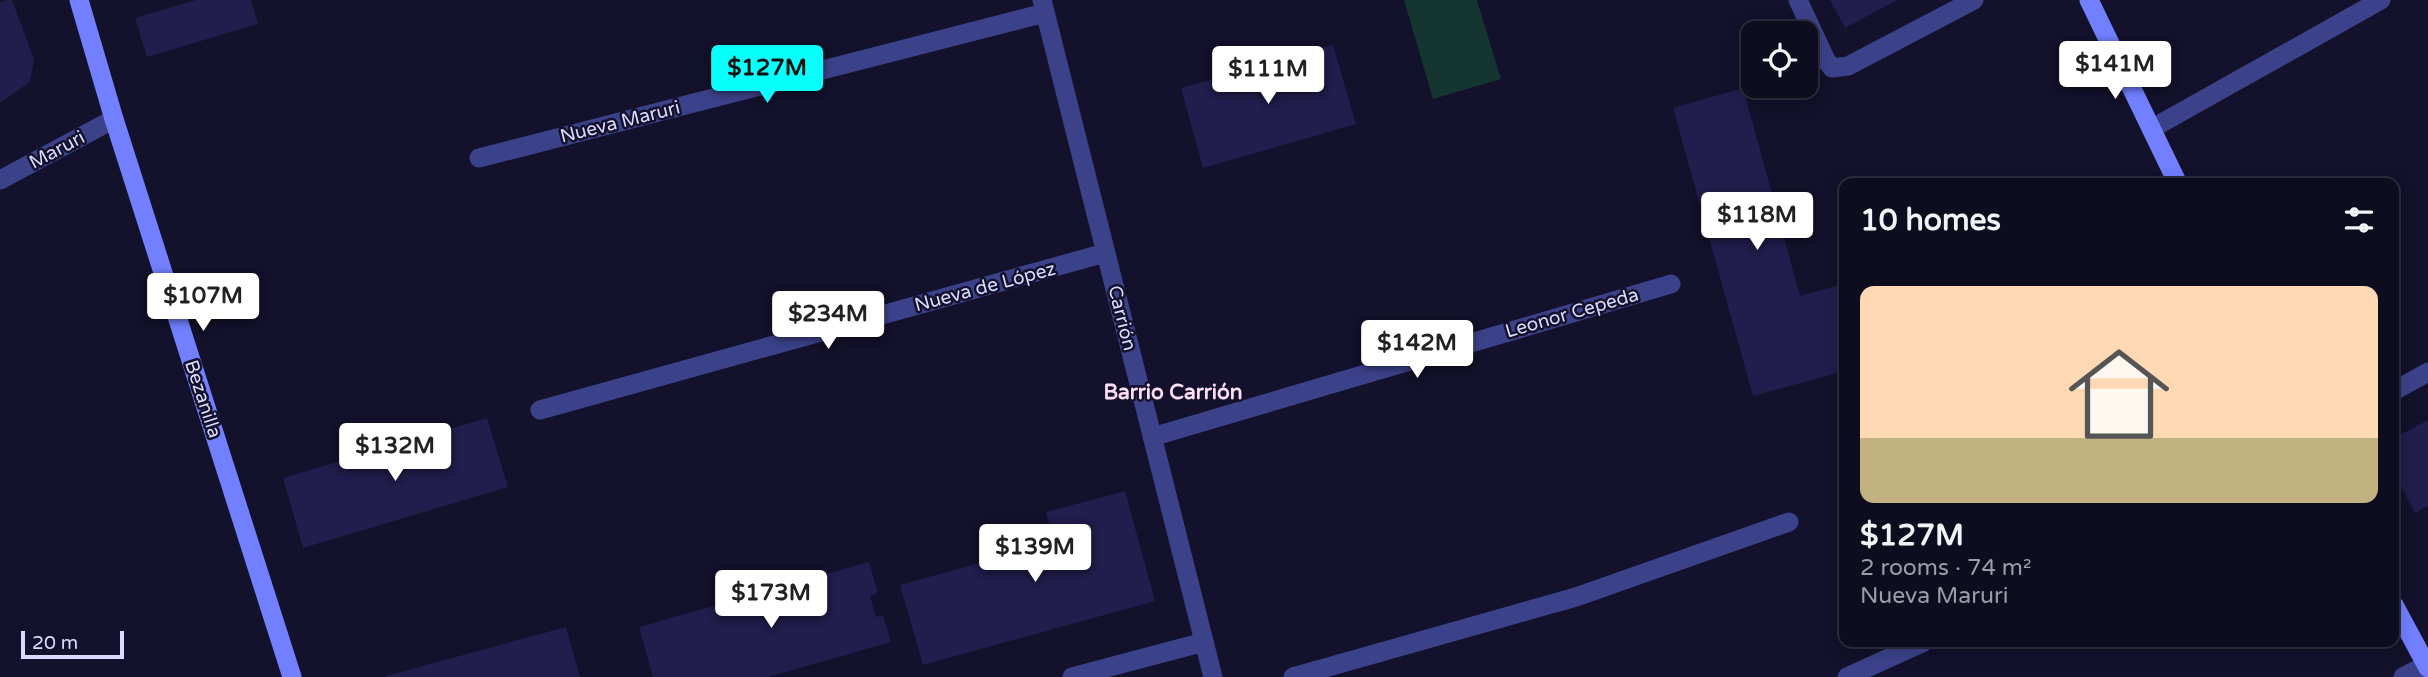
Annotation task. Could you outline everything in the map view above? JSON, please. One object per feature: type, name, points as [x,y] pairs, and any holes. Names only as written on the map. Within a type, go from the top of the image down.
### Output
[{"type":"main road","name":"Bezanilla","points":[[79,0],[114,119],[292,677]]},
{"type":"main road","points":[[2089,0],[2175,178]]},
{"type":"main road","points":[[2399,614],[2427,666]]},
{"type":"street","points":[[1798,0],[1832,68],[1848,66],[1974,0]]},
{"type":"street","points":[[2151,129],[2381,0]]},
{"type":"street","name":"Nueva Maruri","points":[[479,158],[1044,6]]},
{"type":"street","name":"Carrión","points":[[1044,6],[1213,677]]},
{"type":"street","name":"Maruri","points":[[0,180],[114,119]]},
{"type":"street","name":"Nueva de López","points":[[540,410],[1105,253]]},
{"type":"street","name":"Leonor Cepeda","points":[[1152,437],[1671,284]]},
{"type":"street","points":[[2399,388],[2428,372]]},
{"type":"street","points":[[1293,677],[1576,597],[1789,522]]},
{"type":"street","points":[[1072,677],[1204,642]]},
{"type":"street","points":[[1847,677],[1913,647]]},
{"type":"street","points":[[2403,677],[2427,666]]},
{"type":"green space","points":[[1404,0],[1477,0],[1501,79],[1433,99]]},
{"type":"building","points":[[12,0],[34,59],[30,82],[0,103],[0,2]]},
{"type":"building","points":[[196,0],[251,0],[258,24],[147,57],[135,18]]},
{"type":"building","points":[[1830,0],[1897,0],[1845,28]]},
{"type":"building","points":[[1333,45],[1356,124],[1203,168],[1181,88]]},
{"type":"building","points":[[1741,89],[1741,98],[1746,98],[1800,296],[1839,285],[1839,372],[1753,396],[1673,108]]},
{"type":"building","points":[[487,418],[508,487],[303,548],[283,478]]},
{"type":"building","points":[[2428,420],[2428,506],[2415,513],[2399,483],[2399,435]]},
{"type":"building","points":[[1125,491],[1155,601],[923,665],[900,585],[1054,542],[1046,512]]},
{"type":"building","points":[[869,562],[878,593],[870,596],[876,617],[883,615],[891,642],[768,677],[653,677],[639,627]]},
{"type":"building","points":[[566,627],[580,677],[386,677],[386,676]]},
{"type":"district","name":"Barrio Carrión","points":[[1173,392]]}]
